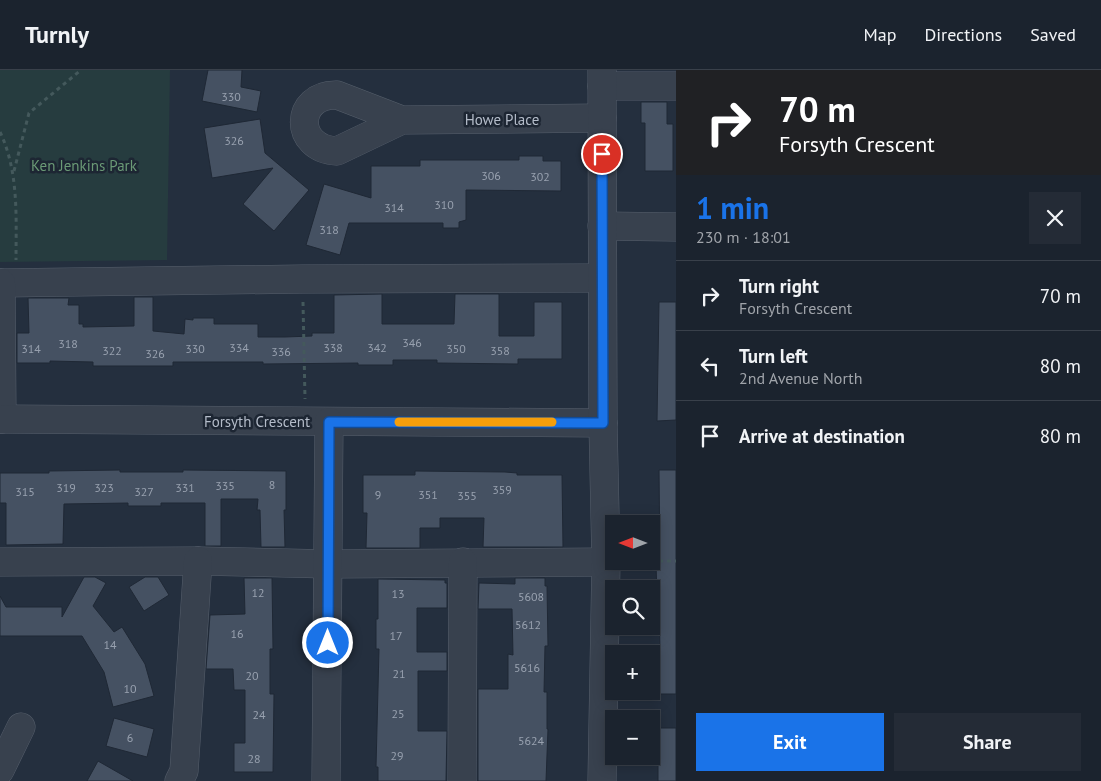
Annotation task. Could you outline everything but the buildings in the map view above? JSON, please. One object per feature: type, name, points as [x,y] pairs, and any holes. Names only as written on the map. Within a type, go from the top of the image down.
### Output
[{"type":"street","points":[[605,516],[602,78],[676,86]]},
{"type":"street","name":"Howe Place","points":[[402,120],[602,118]]},
{"type":"street","points":[[602,226],[676,226]]},
{"type":"street","points":[[1,419],[6,283],[303,279],[602,278]]},
{"type":"street","name":"Forsyth Crescent","points":[[1,419],[603,423]]},
{"type":"street","points":[[317,422],[328,564],[326,781]]},
{"type":"street","points":[[178,781],[184,770],[198,561]]},
{"type":"street","points":[[0,562],[198,561],[328,564],[605,562]]},
{"type":"street","points":[[462,781],[464,562]]},
{"type":"street","points":[[602,781],[606,570]]},
{"type":"street","points":[[0,770],[21,727]]},
{"type":"path","points":[[6,283],[14,172],[29,113],[81,70]]},
{"type":"path","points":[[0,132],[14,172]]},
{"type":"path","points":[[303,279],[317,422]]},
{"type":"path","points":[[660,561],[676,561]]},
{"type":"green space","name":"Ken Jenkins Park","points":[[0,70],[170,70],[167,260],[0,262]]},
{"type":"slow traffic","points":[[399,422],[552,422]]},
{"type":"route","points":[[328,643],[329,422],[603,423],[602,154]]}]
